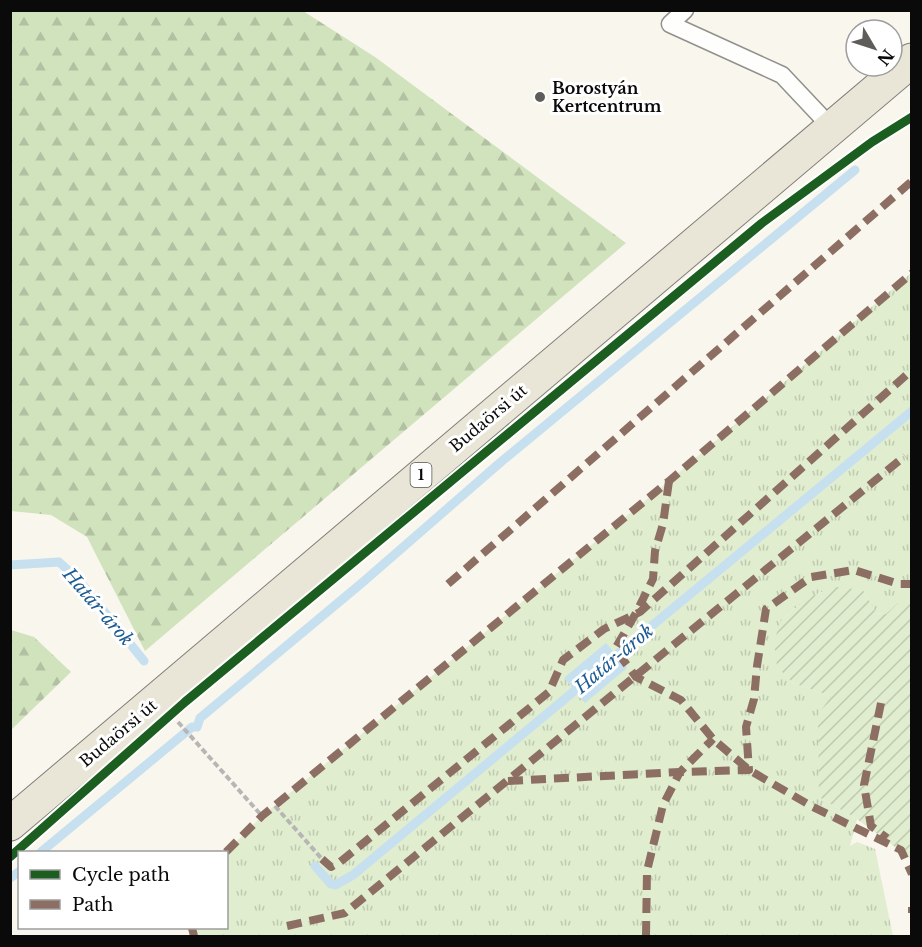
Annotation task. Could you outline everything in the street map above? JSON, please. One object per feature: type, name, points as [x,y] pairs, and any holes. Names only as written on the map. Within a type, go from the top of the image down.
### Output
[{"type":"main road","name":"Budaörsi út","points":[[10,824],[912,60]]},
{"type":"lane","points":[[685,10],[670,24],[782,75],[831,127]]},
{"type":"path","points":[[171,715],[262,816]]},
{"type":"path","points":[[275,807],[322,859]]},
{"type":"green space","points":[[11,10],[303,11],[375,57],[626,243],[145,651],[87,537],[51,515],[11,511]]},
{"type":"green space","points":[[911,273],[911,605],[910,602],[886,614],[876,613],[863,590],[849,589],[827,591],[809,598],[781,621],[777,667],[793,683],[831,696],[819,797],[857,819],[850,846],[857,842],[875,849],[893,936],[194,936],[192,929],[228,929],[227,851],[262,816],[669,481]]},
{"type":"green space","points":[[836,587],[863,590],[876,613],[886,614],[898,603],[910,602],[911,605],[912,725],[909,733],[912,736],[911,859],[857,819],[819,797],[818,715],[831,696],[793,683],[777,667],[774,641],[781,621],[807,598]]},
{"type":"green space","points":[[11,630],[34,637],[71,672],[11,730]]},
{"type":"water","points":[[606,643],[627,668],[585,703],[564,678]]},
{"type":"waterway","points":[[42,851],[192,727],[197,727],[200,718],[363,582],[502,461],[855,170]]},
{"type":"waterway","name":"Határ-árok","points":[[608,662],[912,411]]},
{"type":"waterway","name":"Határ-árok","points":[[10,565],[59,562],[78,579],[144,661]]},
{"type":"waterway","name":"Határ-árok","points":[[315,866],[331,884],[335,885],[353,875],[584,683]]},
{"type":"waterway","points":[[10,878],[18,872]]},
{"type":"marked path","points":[[448,584],[912,181]]},
{"type":"marked path","points":[[227,851],[262,816],[669,481],[912,273]]},
{"type":"marked path","points":[[322,859],[331,867],[340,862],[549,692],[563,660],[604,629],[640,612],[912,370]]},
{"type":"marked path","points":[[287,926],[345,913],[905,456]]},
{"type":"marked path","points":[[669,481],[663,524],[655,551],[653,579],[615,649],[636,677],[681,700],[713,739],[749,770],[813,807],[901,850],[912,874]]},
{"type":"marked path","points":[[508,781],[749,770],[746,727],[754,699],[766,609],[811,577],[854,570],[899,584],[912,584]]},
{"type":"marked path","points":[[881,703],[864,785],[871,826],[887,838]]},
{"type":"marked path","points":[[646,936],[647,871],[663,805],[680,772],[713,739]]},
{"type":"marked path","points":[[912,907],[912,913]]},
{"type":"marked path","points":[[192,929],[194,936]]},
{"type":"cycle path","points":[[10,857],[185,702],[762,223],[872,142],[912,117]]},
{"type":"place","name":"Borostyán Kertcentrum","points":[[540,97]]}]
